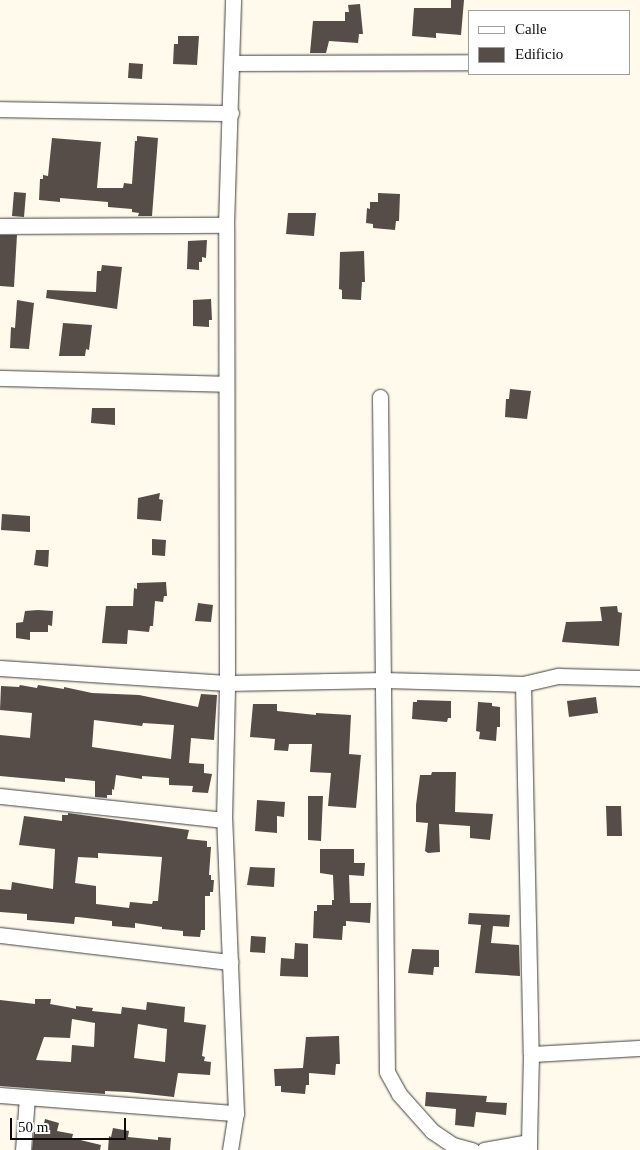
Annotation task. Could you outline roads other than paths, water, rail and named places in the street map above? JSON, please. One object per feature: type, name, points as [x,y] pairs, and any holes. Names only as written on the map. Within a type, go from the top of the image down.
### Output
[{"type":"street","points":[[230,1150],[236,1113],[224,820],[227,682],[226,225],[233,0]]},
{"type":"street","points":[[232,63],[468,62]]},
{"type":"street","points":[[0,109],[231,112]]},
{"type":"street","points":[[0,226],[226,225]]},
{"type":"street","points":[[0,378],[226,384]]},
{"type":"street","points":[[380,397],[387,1072],[399,1094],[432,1131],[453,1145],[472,1150]]},
{"type":"street","points":[[0,668],[227,682],[384,680],[523,684],[559,676],[640,678]]},
{"type":"street","points":[[484,1150],[529,1146],[531,1054],[523,684]]},
{"type":"street","points":[[0,796],[224,820]]},
{"type":"street","points":[[0,935],[230,962]]},
{"type":"street","points":[[531,1054],[640,1048]]},
{"type":"street","points":[[0,1095],[236,1113]]},
{"type":"street","points":[[23,1150],[27,1097]]}]
